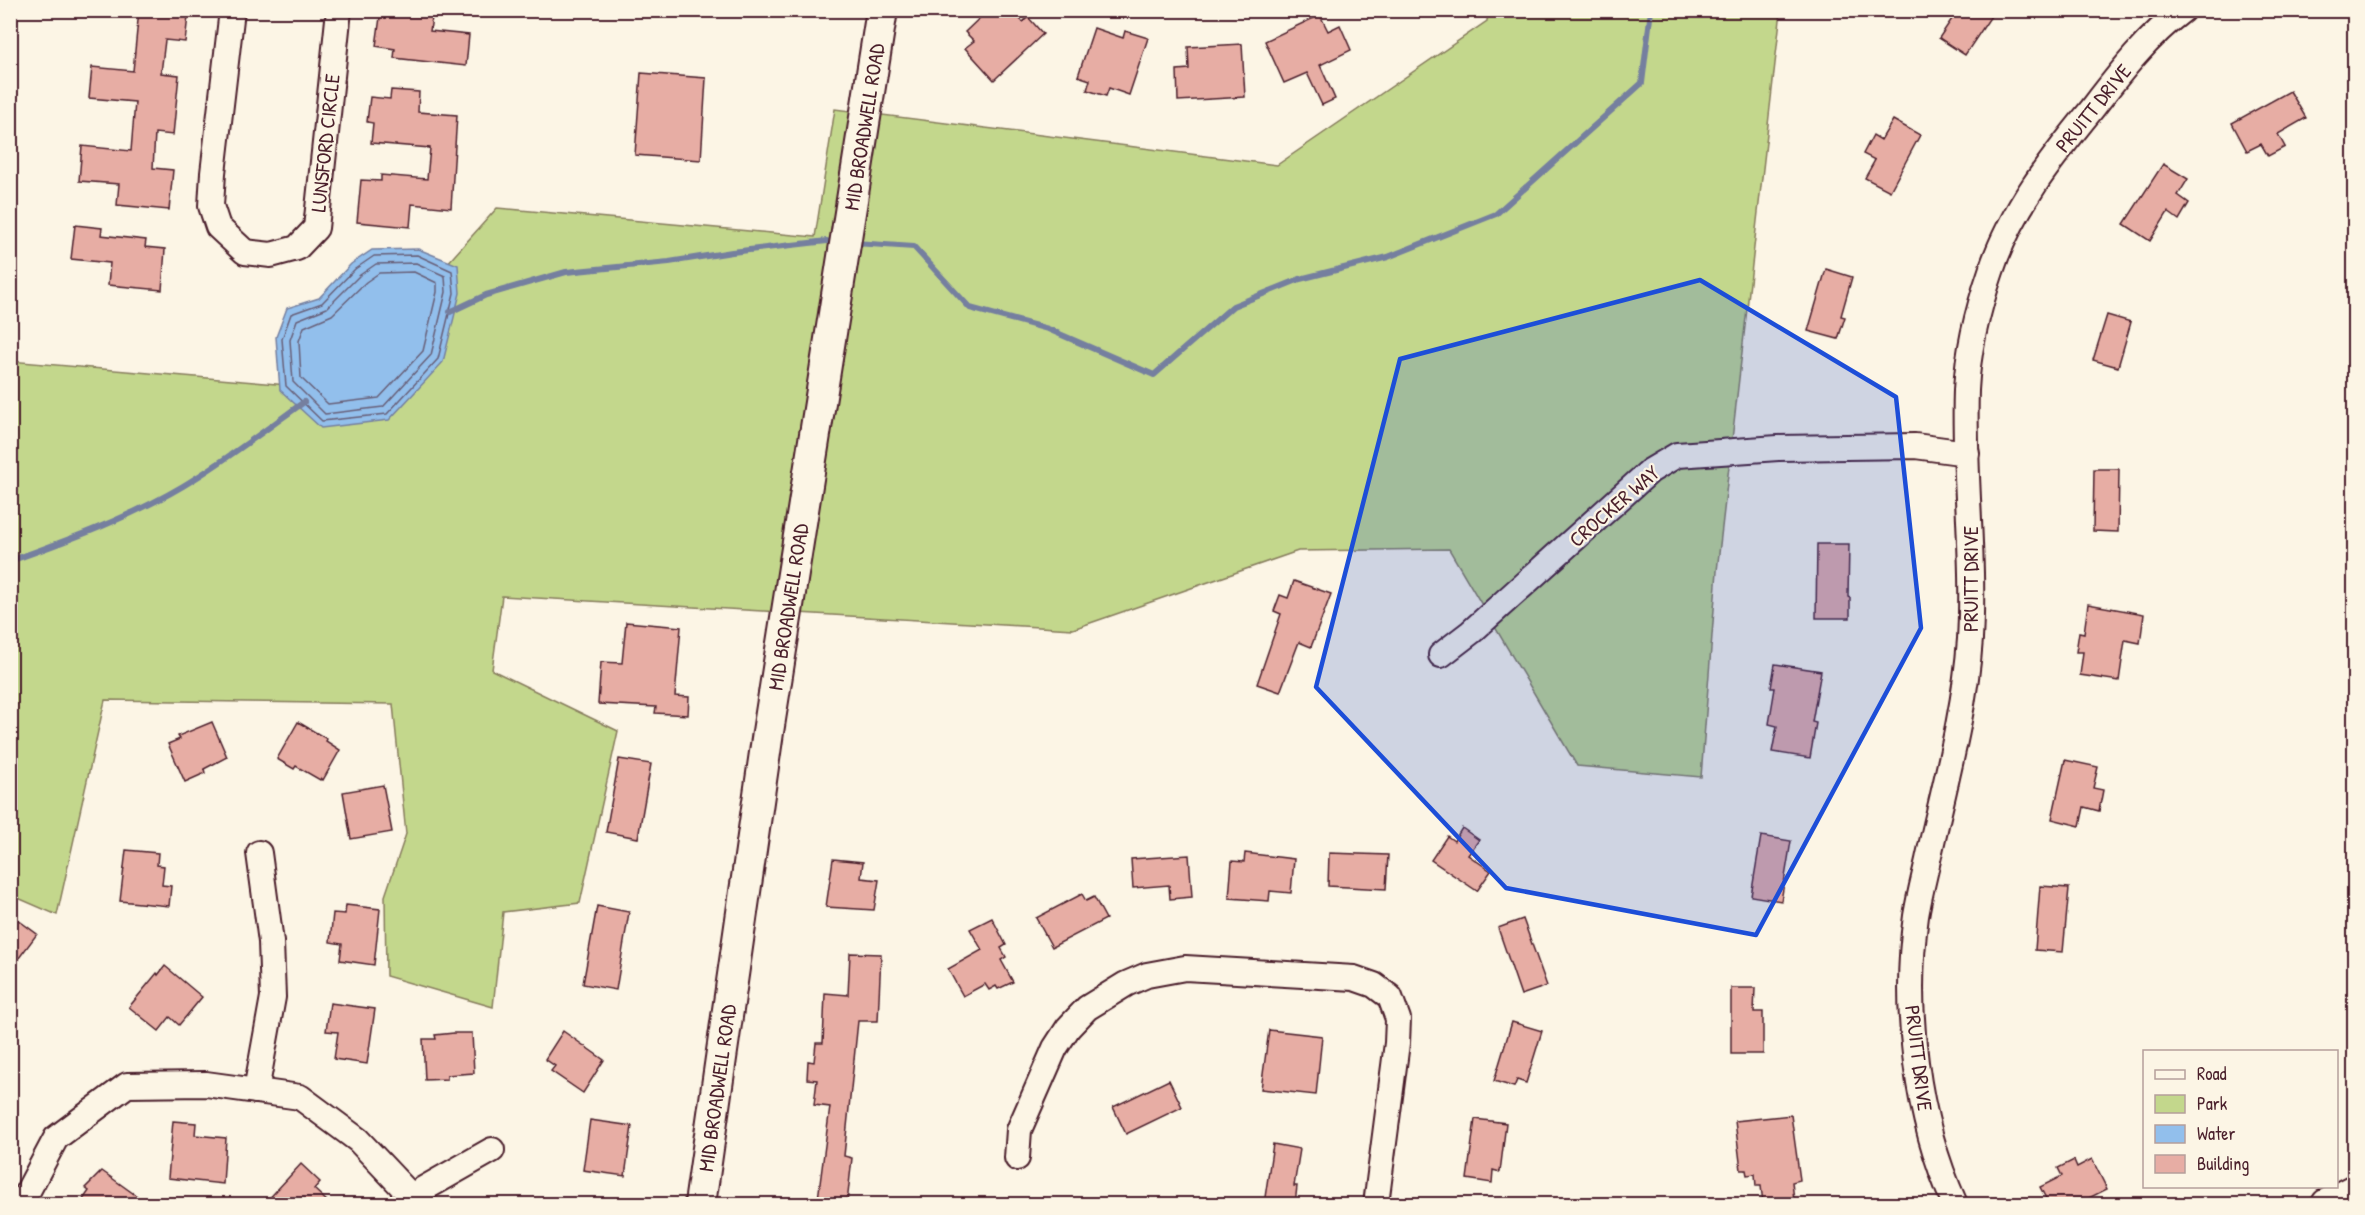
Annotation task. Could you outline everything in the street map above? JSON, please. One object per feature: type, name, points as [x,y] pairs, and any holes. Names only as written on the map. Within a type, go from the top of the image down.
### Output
[{"type":"street","name":"LUNSFORD CIRCLE","points":[[232,10],[211,206],[218,227],[245,252],[272,255],[297,248],[316,228],[339,10]]},
{"type":"street","name":"MID BROADWELL ROAD","points":[[700,1204],[768,732],[882,10]]},
{"type":"street","name":"PRUITT DRIVE","points":[[1955,1204],[1924,1111],[1913,1036],[1911,971],[1916,915],[1959,716],[1970,643],[1972,567],[1966,453],[1966,388],[1974,331],[1991,268],[2015,216],[2046,167],[2127,63],[2183,10]]},
{"type":"street","name":"CROCKER WAY","points":[[1441,655],[1471,632],[1650,471],[1677,455],[1778,448],[1892,446],[1915,446],[1966,453]]},
{"type":"street","points":[[256,1090],[273,997],[271,942],[259,853]]},
{"type":"street","points":[[1017,1158],[1019,1130],[1055,1048],[1068,1028],[1087,1008],[1126,984],[1147,975],[1185,968],[1354,978],[1384,991],[1390,997],[1398,1019],[1397,1043],[1376,1204]]},
{"type":"street","points":[[21,1204],[56,1138],[127,1085],[206,1084],[300,1097],[358,1140],[413,1200],[492,1150]]},
{"type":"street","points":[[2327,1204],[2355,1190]]},
{"type":"highlighted area","points":[[1700,280],[1896,397],[1921,628],[1756,935],[1506,888],[1316,687],[1400,359]]},
{"type":"green space","points":[[1488,11],[1781,11],[1717,571],[1701,777],[1577,766],[1449,549],[1298,551],[1073,629],[502,596],[492,670],[618,731],[580,903],[503,912],[493,1007],[386,976],[385,896],[406,834],[393,704],[105,700],[57,915],[11,895],[10,361],[335,389],[497,208],[815,237],[835,109],[1277,165],[1487,21]]},
{"type":"water","points":[[418,249],[458,265],[460,293],[443,362],[389,420],[321,428],[280,390],[276,337],[287,308],[319,298],[351,264],[372,250]]},
{"type":"building","points":[[139,10],[182,10],[182,15],[188,16],[185,42],[165,40],[161,73],[179,75],[173,135],[155,133],[153,168],[173,170],[169,210],[117,205],[119,184],[79,181],[82,146],[131,151],[135,102],[89,98],[92,67],[133,71]]},
{"type":"building","points":[[381,10],[433,10],[430,31],[469,35],[466,66],[394,58],[395,49],[376,46]]},
{"type":"building","points":[[988,10],[1011,10],[1023,22],[1028,17],[1043,34],[994,80],[965,48],[974,41],[965,32]]},
{"type":"building","points":[[1958,10],[1995,10],[1965,55],[1939,38]]},
{"type":"building","points":[[1320,15],[1328,31],[1340,25],[1351,50],[1320,65],[1335,99],[1322,105],[1307,73],[1284,83],[1265,41]]},
{"type":"building","points":[[1094,28],[1123,38],[1125,31],[1148,38],[1129,95],[1109,88],[1106,96],[1087,90],[1090,80],[1078,76]]},
{"type":"building","points":[[1242,44],[1245,97],[1178,101],[1177,70],[1189,69],[1188,47]]},
{"type":"building","points":[[641,73],[706,78],[701,160],[635,155]]},
{"type":"building","points":[[391,90],[419,92],[418,112],[457,115],[451,208],[412,204],[410,227],[357,222],[361,180],[381,181],[381,175],[427,179],[430,148],[371,143],[373,123],[367,122],[370,97],[390,99]]},
{"type":"building","points":[[2290,91],[2306,118],[2278,134],[2285,147],[2268,156],[2261,144],[2247,151],[2232,123]]},
{"type":"building","points":[[1893,120],[1920,135],[1890,191],[1865,178],[1875,160],[1863,154],[1873,135],[1881,140]]},
{"type":"building","points":[[2163,164],[2188,179],[2178,195],[2189,203],[2179,220],[2168,212],[2150,241],[2124,224]]},
{"type":"building","points":[[75,225],[102,228],[101,235],[146,240],[145,247],[165,249],[162,290],[108,285],[110,263],[71,259]]},
{"type":"building","points":[[1826,269],[1852,277],[1841,316],[1845,317],[1838,339],[1808,331]]},
{"type":"building","points":[[2107,315],[2131,322],[2118,367],[2093,360]]},
{"type":"building","points":[[2094,469],[2119,469],[2118,532],[2093,531]]},
{"type":"building","points":[[1817,544],[1849,544],[1850,618],[1816,618]]},
{"type":"building","points":[[1294,581],[1331,594],[1311,647],[1299,642],[1280,692],[1257,684],[1281,614],[1274,611],[1280,595],[1288,598]]},
{"type":"building","points":[[2088,604],[2144,614],[2140,643],[2125,640],[2119,681],[2080,675],[2083,652],[2076,652],[2079,632],[2084,633]]},
{"type":"building","points":[[626,622],[681,627],[675,696],[689,697],[688,715],[655,713],[656,707],[598,704],[601,662],[622,663]]},
{"type":"building","points":[[1775,664],[1821,671],[1812,722],[1816,723],[1810,758],[1772,752],[1777,726],[1769,724],[1775,688],[1771,688]]},
{"type":"building","points":[[212,722],[227,757],[204,769],[205,773],[185,782],[168,744],[180,739],[178,736]]},
{"type":"building","points":[[298,722],[327,739],[326,741],[340,750],[323,780],[296,766],[294,769],[277,759]]},
{"type":"building","points":[[619,759],[651,764],[638,838],[606,832]]},
{"type":"building","points":[[2065,760],[2098,767],[2093,788],[2103,790],[2099,811],[2084,807],[2080,826],[2052,819]]},
{"type":"building","points":[[383,785],[392,832],[351,839],[343,792]]},
{"type":"building","points":[[1462,828],[1479,840],[1468,855],[1491,871],[1477,891],[1431,860],[1447,836],[1454,841]]},
{"type":"building","points":[[1761,836],[1791,841],[1781,901],[1751,896]]},
{"type":"building","points":[[126,850],[158,853],[157,865],[164,866],[162,885],[171,886],[169,906],[120,901]]},
{"type":"building","points":[[1245,853],[1294,859],[1291,893],[1270,891],[1269,901],[1229,898],[1232,861],[1244,862]]},
{"type":"building","points":[[1329,853],[1388,855],[1386,889],[1328,886]]},
{"type":"building","points":[[1189,855],[1192,897],[1170,899],[1169,885],[1133,888],[1131,859]]},
{"type":"building","points":[[833,859],[863,862],[861,878],[879,880],[874,910],[826,907]]},
{"type":"building","points":[[2040,886],[2069,888],[2063,952],[2035,950]]},
{"type":"building","points":[[1082,894],[1086,901],[1094,897],[1106,919],[1052,947],[1036,918]]},
{"type":"building","points":[[346,905],[380,909],[374,965],[340,960],[342,944],[330,942],[333,913],[345,914]]},
{"type":"building","points":[[597,906],[629,912],[616,990],[583,984]]},
{"type":"building","points":[[10,914],[37,934],[10,970]]},
{"type":"building","points":[[992,918],[1006,945],[1001,948],[1006,957],[1001,960],[1013,982],[998,989],[996,986],[989,990],[985,984],[963,996],[948,969],[982,950],[970,929]]},
{"type":"building","points":[[1523,919],[1547,986],[1521,995],[1498,928]]},
{"type":"building","points":[[850,953],[881,954],[878,1021],[858,1021],[844,1156],[852,1158],[847,1203],[818,1199],[830,1107],[814,1105],[817,1080],[807,1079],[808,1061],[814,1062],[816,1043],[823,1043],[825,993],[848,995]]},
{"type":"building","points":[[165,966],[202,997],[179,1025],[170,1017],[159,1031],[129,1007]]},
{"type":"building","points":[[1731,988],[1755,988],[1754,1012],[1763,1012],[1763,1054],[1731,1054]]},
{"type":"building","points":[[330,1003],[375,1009],[367,1064],[334,1059],[338,1032],[326,1031]]},
{"type":"building","points":[[1512,1022],[1542,1031],[1526,1083],[1517,1080],[1514,1087],[1494,1081]]},
{"type":"building","points":[[1269,1030],[1322,1036],[1316,1095],[1261,1089]]},
{"type":"building","points":[[563,1031],[604,1060],[583,1093],[551,1071],[555,1066],[545,1059]]},
{"type":"building","points":[[472,1033],[474,1073],[447,1075],[447,1079],[425,1080],[423,1039],[436,1039],[435,1035]]},
{"type":"building","points":[[1169,1080],[1182,1107],[1126,1134],[1113,1107]]},
{"type":"building","points":[[1791,1115],[1800,1180],[1792,1182],[1794,1200],[1763,1203],[1761,1186],[1756,1186],[1755,1174],[1747,1175],[1746,1170],[1741,1170],[1735,1121]]},
{"type":"building","points":[[1475,1119],[1506,1123],[1500,1172],[1493,1170],[1492,1183],[1467,1179]]},
{"type":"building","points":[[590,1120],[632,1126],[625,1176],[583,1170]]},
{"type":"building","points":[[173,1121],[196,1123],[195,1135],[226,1138],[223,1184],[168,1178]]},
{"type":"building","points":[[1273,1144],[1300,1149],[1294,1186],[1297,1186],[1295,1204],[1264,1204]]},
{"type":"building","points":[[2092,1159],[2107,1189],[2077,1204],[2049,1204],[2040,1187],[2062,1176],[2058,1168],[2074,1160],[2077,1167]]},
{"type":"building","points":[[301,1164],[320,1182],[314,1189],[330,1204],[264,1204]]},
{"type":"building","points":[[102,1171],[148,1204],[80,1204],[89,1191],[85,1188]]},
{"type":"waterway","points":[[855,243],[914,247],[970,308],[1048,329],[1154,375],[1233,306],[1300,279],[1388,257],[1496,214],[1642,83],[1651,10]]},
{"type":"waterway","points":[[450,312],[486,295],[566,272],[669,262],[827,241]]},
{"type":"waterway","points":[[10,561],[98,528],[162,498],[244,446],[304,402]]}]
